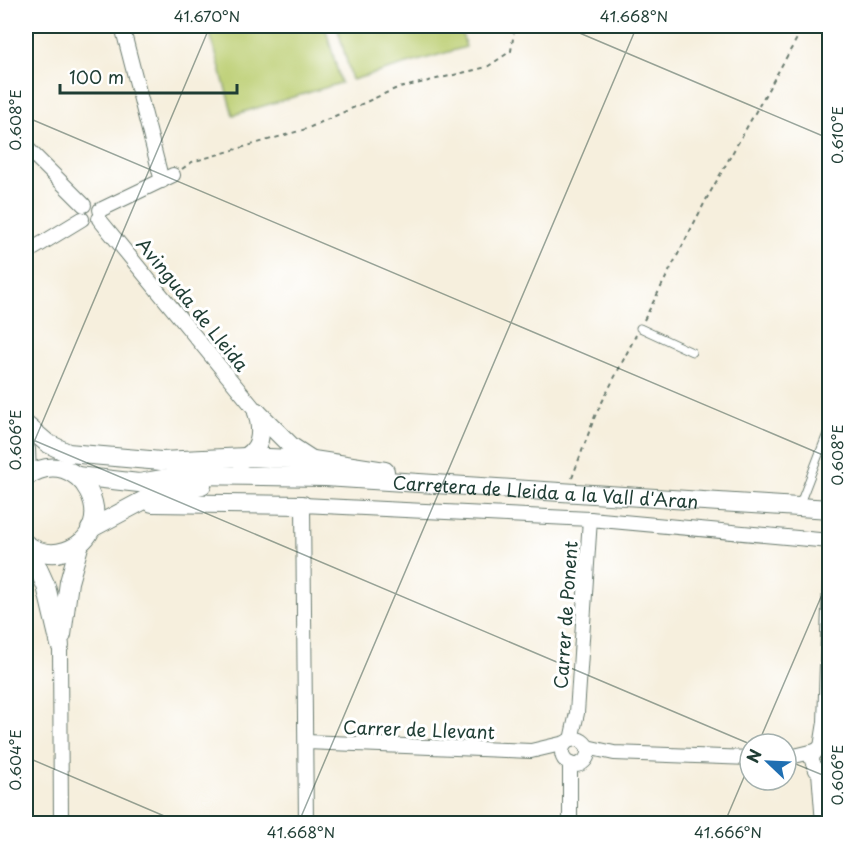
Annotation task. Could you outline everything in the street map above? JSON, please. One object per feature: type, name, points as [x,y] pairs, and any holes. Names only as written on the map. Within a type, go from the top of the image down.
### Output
[{"type":"main road","points":[[26,434],[57,468],[77,476],[139,483],[187,475],[246,457],[258,445],[261,436],[257,412]]},
{"type":"main road","points":[[257,412],[292,447],[313,460]]},
{"type":"main road","points":[[26,424],[47,443],[68,453],[161,461],[246,457],[313,460],[465,486]]},
{"type":"main road","points":[[26,449],[26,477],[41,470],[57,468]]},
{"type":"main road","points":[[187,475],[259,476]]},
{"type":"main road","points":[[60,645],[69,582],[85,536],[94,518],[93,500],[89,489],[77,476]]},
{"type":"main road","points":[[27,545],[40,552],[54,553],[68,550],[85,536],[139,502],[158,494],[259,476]]},
{"type":"main road","name":"Carretera de Lleida a la Vall d'Aran","points":[[259,476],[570,492],[830,509]]},
{"type":"main road","points":[[139,502],[303,505]]},
{"type":"main road","points":[[27,545],[46,586],[60,645]]},
{"type":"street","points":[[26,253],[93,203],[99,214],[167,178],[122,26]]},
{"type":"street","points":[[26,147],[83,212]]},
{"type":"street","name":"Avinguda de Lleida","points":[[99,214],[257,412]]},
{"type":"street","points":[[306,824],[303,505],[590,519],[830,541]]},
{"type":"street","name":"Carrer de Ponent","points":[[570,824],[590,519]]},
{"type":"street","points":[[825,774],[811,758],[822,749],[827,727],[830,579]]},
{"type":"street","points":[[60,645],[61,824]]},
{"type":"street","name":"Carrer de Llevant","points":[[306,742],[738,758]]},
{"type":"street","points":[[798,756],[822,749]]},
{"type":"street","points":[[798,764],[825,774]]},
{"type":"street","points":[[823,824],[823,798],[819,787],[825,774]]},
{"type":"lane","points":[[640,328],[692,352]]},
{"type":"lane","points":[[799,506],[828,431]]},
{"type":"path","points":[[167,178],[192,162],[306,129],[395,89],[487,68],[511,51],[514,26]]},
{"type":"path","points":[[570,492],[574,468],[595,416],[707,198],[804,26]]},
{"type":"green space","points":[[208,26],[325,26],[341,83],[233,115]]},
{"type":"green space","points":[[337,26],[460,26],[466,47],[352,80]]}]
